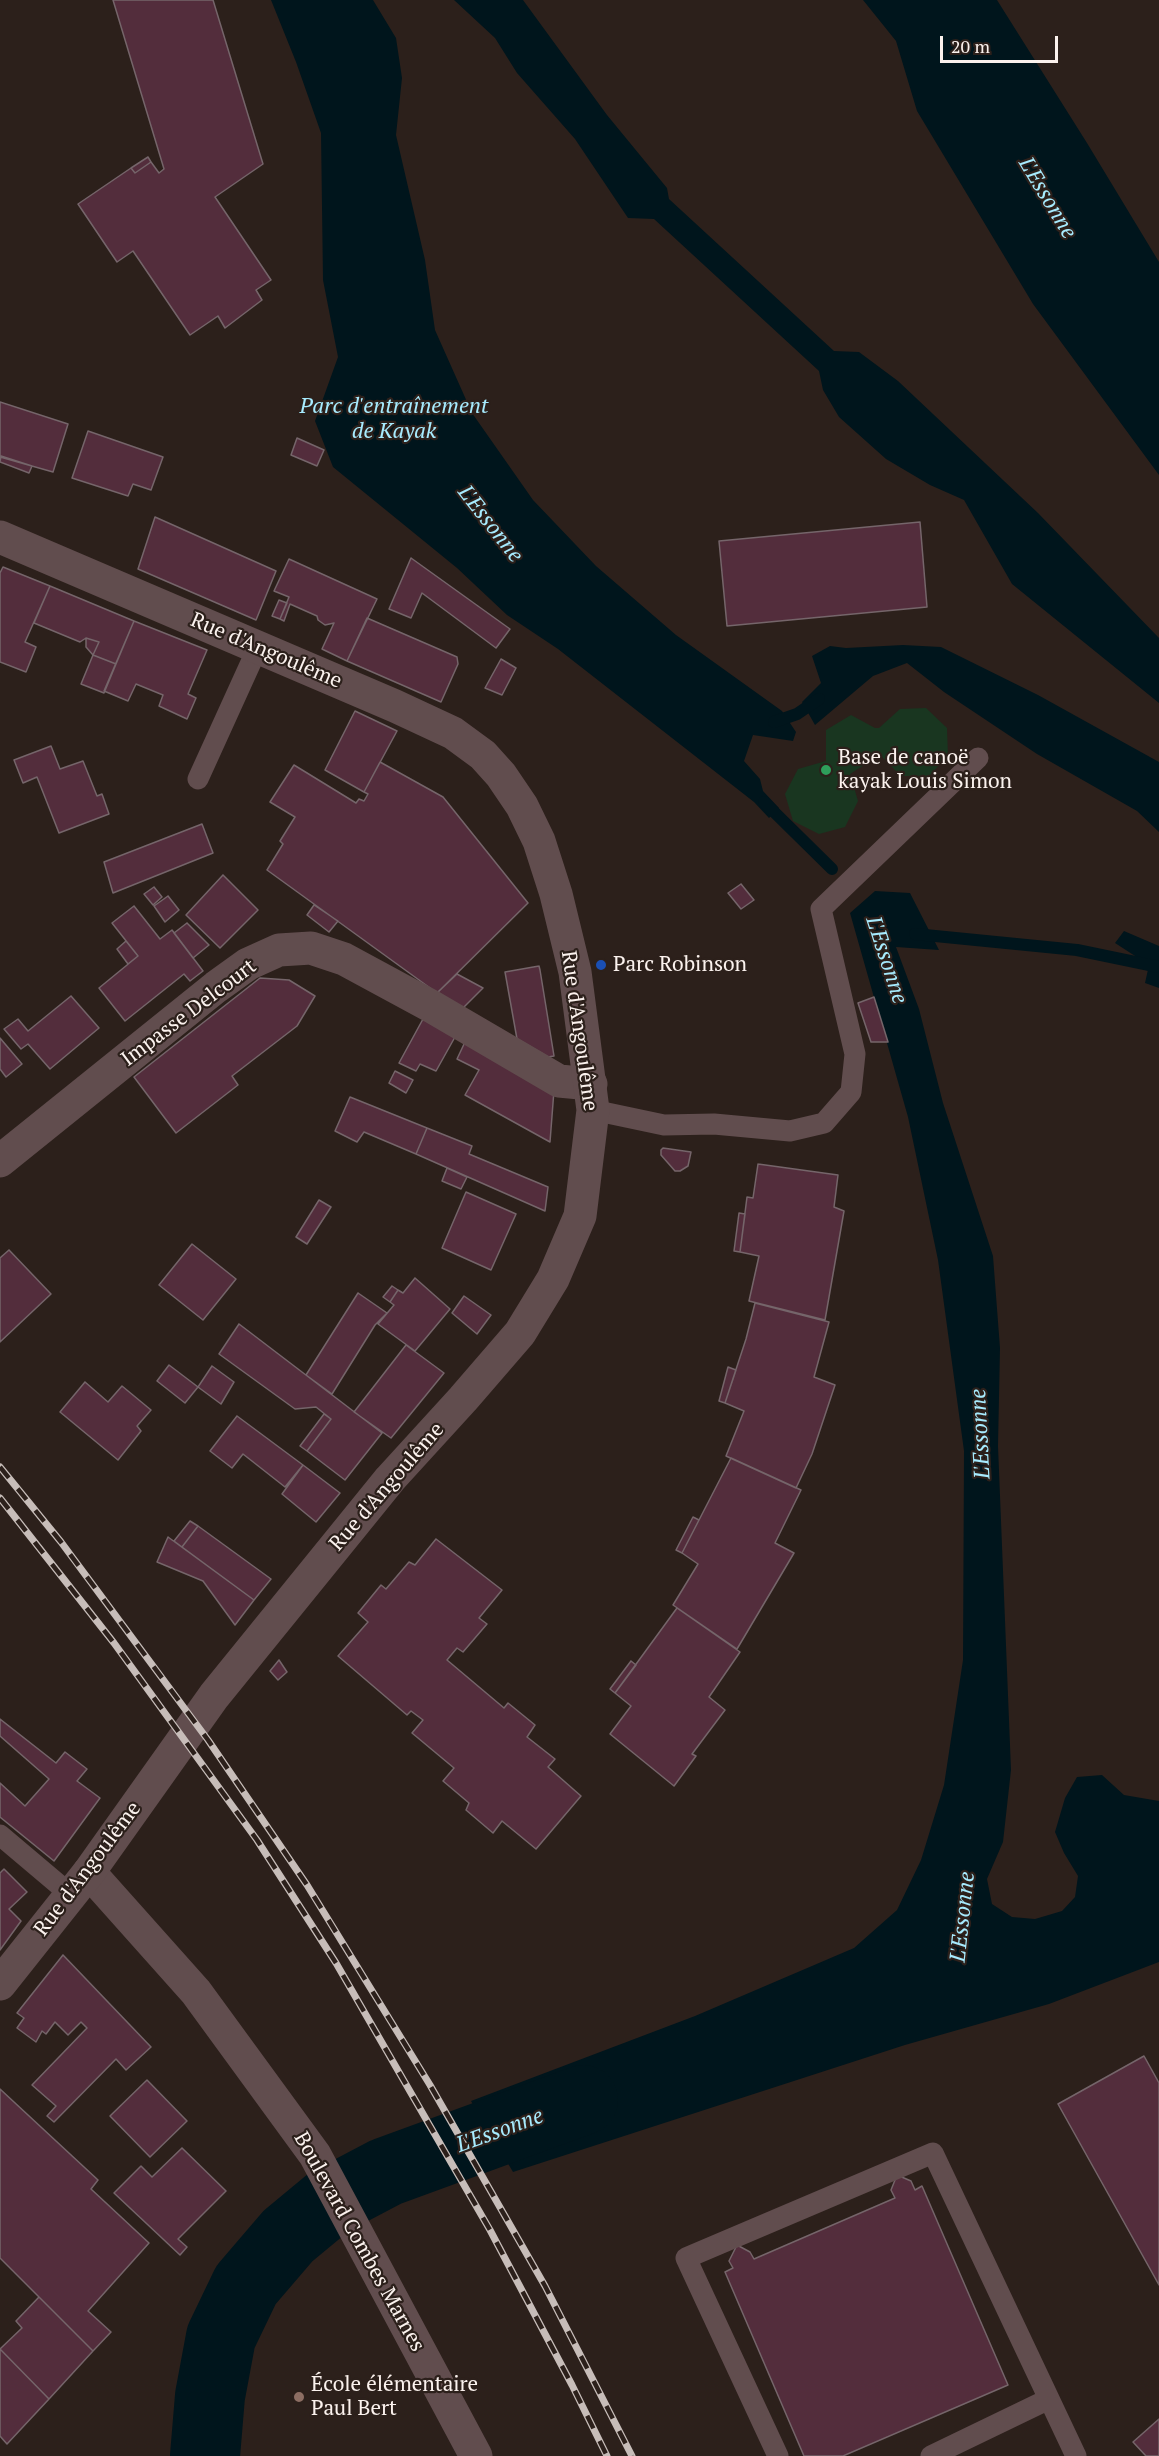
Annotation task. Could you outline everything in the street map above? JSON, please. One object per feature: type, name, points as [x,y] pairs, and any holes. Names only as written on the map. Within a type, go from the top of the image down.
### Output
[{"type":"street","name":"Rue d'Angoulême","points":[[0,537],[453,733],[483,755],[501,775],[522,806],[539,841],[556,894],[574,972],[592,1097],[580,1216],[553,1279],[520,1333],[390,1479],[213,1696],[80,1884],[0,1984]]},
{"type":"street","name":"Impasse Delcourt","points":[[0,1161],[216,987],[248,964],[279,950],[311,948],[344,959],[429,1005],[559,1081],[592,1097]]},
{"type":"street","name":"Boulevard Combes Marnes","points":[[80,1884],[196,1992],[315,2155],[476,2456]]},
{"type":"lane","points":[[198,779],[258,647]]},
{"type":"lane","points":[[592,1097],[664,1125],[714,1124],[790,1131],[824,1123],[851,1092],[855,1054],[821,909],[978,758]]},
{"type":"lane","points":[[0,1835],[80,1884]]},
{"type":"lane","points":[[778,2456],[686,2258],[933,2153],[1076,2456]]},
{"type":"lane","points":[[931,2456],[1049,2399]]},
{"type":"green space","name":"Base de canoë kayak Louis Simon","points":[[926,708],[947,728],[948,756],[929,776],[901,776],[882,757],[875,758],[850,774],[858,801],[845,827],[819,834],[793,821],[785,794],[798,769],[826,761],[826,730],[851,715],[879,728],[900,709]]},
{"type":"water","name":"Parc d'entraînement de Kayak","points":[[271,0],[373,0],[396,38],[402,78],[396,135],[425,260],[435,330],[472,413],[533,500],[596,566],[676,635],[782,711],[796,732],[793,741],[753,735],[744,761],[760,779],[763,791],[779,808],[769,818],[754,802],[558,649],[507,615],[457,568],[333,467],[315,421],[338,357],[323,280],[321,133]]},
{"type":"water","points":[[454,0],[523,0],[607,115],[667,188],[669,199],[834,351],[859,352],[898,381],[1038,513],[1159,638],[1159,703],[1012,584],[964,500],[930,485],[886,459],[839,417],[823,390],[819,371],[654,219],[628,218],[575,139],[517,73],[495,38]]},
{"type":"water","points":[[863,0],[997,0],[1087,143],[1159,262],[1159,475],[1033,304],[917,111],[896,41]]},
{"type":"water","points":[[903,645],[941,647],[1038,695],[1159,762],[1159,832],[1137,811],[1037,754],[944,692],[907,663],[873,676],[815,725],[802,702],[821,683],[812,656],[830,646],[846,648]]},
{"type":"water","points":[[875,891],[910,893],[939,950],[896,947],[919,1009],[943,1103],[993,1256],[1000,1348],[998,1446],[1011,1770],[1003,1842],[987,1879],[992,1904],[1012,1917],[1035,1919],[1062,1911],[1075,1897],[1078,1876],[1055,1832],[1065,1798],[1077,1777],[1102,1775],[1124,1795],[1159,1801],[1159,1962],[1049,2004],[905,2045],[513,2172],[471,2101],[695,2016],[854,1948],[897,1910],[921,1860],[944,1785],[963,1660],[964,1451],[938,1260],[908,1117],[850,913]]},
{"type":"water","points":[[1124,931],[1159,946],[1159,988],[1145,983],[1149,965],[1115,943]]},
{"type":"building","points":[[113,0],[213,0],[263,164],[215,197],[271,280],[256,290],[262,300],[225,328],[218,316],[190,335],[133,251],[117,262],[78,204],[131,168],[135,173],[151,162],[159,173],[164,169]]},
{"type":"building","points":[[148,157],[151,162],[135,173],[131,168]]},
{"type":"building","points":[[0,402],[68,424],[53,472],[0,457]]},
{"type":"building","points":[[88,431],[163,457],[151,490],[133,484],[128,496],[72,478]]},
{"type":"building","points":[[297,438],[324,450],[317,466],[291,455]]},
{"type":"building","points":[[1,456],[32,466],[29,473],[0,462]]},
{"type":"building","points":[[155,517],[276,571],[256,620],[138,569]]},
{"type":"building","points":[[920,522],[927,607],[727,626],[719,541]]},
{"type":"building","points":[[411,558],[510,629],[496,648],[422,593],[411,618],[389,609]]},
{"type":"building","points":[[289,559],[377,599],[347,661],[322,649],[334,623],[325,625],[318,620],[317,616],[290,604],[284,621],[280,619],[289,597],[274,591]]},
{"type":"building","points":[[3,567],[50,586],[25,642],[36,647],[26,672],[0,662],[0,573]]},
{"type":"building","points":[[50,586],[134,621],[116,664],[93,655],[99,642],[86,638],[80,642],[34,623]]},
{"type":"building","points":[[279,600],[287,603],[280,619],[272,616]]},
{"type":"building","points":[[367,618],[457,657],[458,664],[441,702],[347,661]]},
{"type":"building","points":[[134,621],[207,650],[188,694],[196,698],[187,719],[159,706],[163,695],[136,684],[128,701],[104,691]]},
{"type":"building","points":[[86,638],[99,642],[93,655],[86,647]]},
{"type":"building","points":[[93,655],[116,664],[104,693],[81,684]]},
{"type":"building","points":[[501,659],[516,668],[502,695],[485,688]]},
{"type":"building","points":[[355,711],[397,731],[364,792],[325,770]]},
{"type":"building","points":[[51,746],[60,769],[83,761],[97,796],[102,794],[109,814],[59,833],[37,777],[23,783],[14,760]]},
{"type":"building","points":[[380,762],[443,797],[528,903],[437,993],[267,870],[283,844],[280,841],[295,817],[270,802],[294,765],[356,803],[359,799],[364,801],[368,794],[364,792]]},
{"type":"building","points":[[202,824],[213,853],[113,893],[104,862]]},
{"type":"building","points":[[223,875],[258,910],[220,948],[186,915]]},
{"type":"building","points":[[741,884],[754,900],[741,909],[728,893]]},
{"type":"building","points":[[154,887],[162,897],[153,905],[144,894]]},
{"type":"building","points":[[168,896],[179,910],[165,922],[154,906]]},
{"type":"building","points":[[314,905],[338,921],[329,932],[307,915]]},
{"type":"building","points":[[134,906],[160,939],[172,930],[203,971],[190,981],[184,974],[125,1021],[99,988],[138,956],[112,923]]},
{"type":"building","points":[[187,923],[209,945],[193,958],[174,933]]},
{"type":"building","points":[[126,941],[138,956],[128,964],[117,949]]},
{"type":"building","points":[[539,966],[554,1056],[548,1057],[517,1039],[505,972]]},
{"type":"building","points":[[457,974],[483,988],[463,1008],[437,993]]},
{"type":"building","points":[[260,978],[289,980],[315,996],[297,1026],[232,1076],[238,1085],[176,1133],[134,1077]]},
{"type":"building","points":[[71,996],[99,1028],[50,1069],[28,1044],[21,1049],[4,1029],[18,1019],[28,1031]]},
{"type":"building","points":[[874,997],[888,1042],[871,1042],[858,1003]]},
{"type":"building","points":[[423,1019],[455,1037],[436,1071],[420,1064],[416,1071],[399,1063]]},
{"type":"building","points":[[0,1038],[22,1064],[6,1077],[0,1069]]},
{"type":"building","points":[[465,1042],[554,1090],[550,1142],[465,1095],[479,1070],[457,1059]]},
{"type":"building","points":[[395,1071],[413,1080],[406,1093],[389,1083]]},
{"type":"building","points":[[350,1097],[427,1128],[416,1154],[364,1132],[357,1142],[335,1131]]},
{"type":"building","points":[[427,1128],[472,1146],[469,1154],[548,1187],[545,1211],[416,1154]]},
{"type":"building","points":[[663,1148],[691,1152],[688,1166],[675,1171],[661,1155]]},
{"type":"building","points":[[758,1164],[838,1175],[834,1207],[844,1211],[825,1320],[749,1301],[759,1256],[740,1252],[747,1197],[753,1198]]},
{"type":"building","points":[[447,1168],[467,1177],[461,1189],[442,1181]]},
{"type":"building","points":[[466,1192],[516,1214],[491,1270],[442,1248]]},
{"type":"building","points":[[319,1200],[331,1207],[307,1244],[296,1237]]},
{"type":"building","points":[[739,1213],[745,1214],[740,1252],[734,1251]]},
{"type":"building","points":[[192,1244],[236,1279],[203,1320],[159,1285]]},
{"type":"building","points":[[9,1250],[51,1294],[0,1342],[0,1258]]},
{"type":"building","points":[[415,1278],[450,1309],[415,1351],[378,1324],[394,1305],[390,1302],[398,1290],[403,1293]]},
{"type":"building","points":[[392,1286],[398,1290],[390,1302],[383,1297]]},
{"type":"building","points":[[358,1293],[387,1313],[375,1325],[332,1394],[306,1375]]},
{"type":"building","points":[[464,1296],[491,1315],[477,1334],[452,1313]]},
{"type":"building","points":[[755,1303],[829,1322],[814,1377],[835,1385],[812,1454],[796,1488],[726,1456],[744,1411],[725,1403]]},
{"type":"building","points":[[239,1324],[382,1433],[345,1480],[307,1451],[331,1419],[316,1407],[295,1409],[219,1354]]},
{"type":"building","points":[[406,1345],[444,1373],[391,1438],[354,1412]]},
{"type":"building","points":[[169,1365],[198,1387],[185,1403],[157,1381]]},
{"type":"building","points":[[212,1366],[234,1382],[221,1404],[198,1387]]},
{"type":"building","points":[[728,1367],[736,1370],[725,1403],[719,1401]]},
{"type":"building","points":[[85,1382],[108,1402],[122,1386],[151,1410],[137,1426],[141,1431],[118,1460],[60,1412]]},
{"type":"building","points":[[324,1414],[331,1419],[307,1451],[300,1446]]},
{"type":"building","points":[[237,1416],[303,1465],[285,1487],[243,1454],[232,1468],[210,1451]]},
{"type":"building","points":[[731,1458],[801,1490],[775,1543],[794,1553],[737,1649],[673,1605],[698,1564],[682,1553]]},
{"type":"building","points":[[303,1465],[340,1493],[316,1522],[282,1494]]},
{"type":"building","points":[[693,1517],[699,1520],[682,1553],[676,1550]]},
{"type":"building","points":[[190,1521],[198,1526],[182,1547],[174,1541]]},
{"type":"building","points":[[198,1526],[271,1579],[254,1600],[182,1547]]},
{"type":"building","points":[[168,1537],[254,1600],[235,1625],[203,1581],[157,1562]]},
{"type":"building","points":[[436,1539],[502,1590],[479,1618],[487,1624],[463,1652],[457,1648],[447,1660],[504,1708],[508,1703],[535,1725],[527,1737],[555,1759],[548,1767],[581,1796],[536,1849],[502,1821],[493,1833],[466,1810],[469,1803],[443,1781],[454,1768],[412,1733],[423,1720],[411,1711],[407,1715],[338,1656],[368,1622],[358,1613],[381,1585],[386,1589],[409,1562],[415,1565]]},
{"type":"building","points":[[677,1608],[740,1652],[709,1697],[725,1710],[692,1754],[696,1756],[674,1786],[610,1734],[631,1706],[615,1693]]},
{"type":"building","points":[[279,1660],[287,1672],[278,1680],[270,1671]]},
{"type":"building","points":[[631,1661],[636,1665],[615,1693],[610,1689]]},
{"type":"building","points":[[0,1719],[56,1763],[65,1752],[87,1769],[77,1781],[100,1798],[54,1861],[0,1817],[0,1783],[25,1806],[49,1779],[0,1736]]},
{"type":"building","points":[[4,1869],[27,1892],[9,1909],[21,1921],[0,1950],[0,1873]]},
{"type":"building","points":[[63,1955],[151,2047],[126,2070],[116,2059],[54,2122],[47,2116],[56,2106],[32,2085],[87,2028],[81,2022],[68,2035],[55,2022],[46,2034],[42,2031],[36,2042],[17,2028],[24,2018],[17,2013]]},
{"type":"building","points":[[1144,2056],[1159,2083],[1159,2285],[1058,2104]]},
{"type":"building","points":[[147,2080],[187,2121],[150,2157],[110,2116]]},
{"type":"building","points":[[0,2089],[98,2180],[91,2189],[149,2243],[88,2311],[111,2332],[93,2351],[0,2258]]},
{"type":"building","points":[[182,2148],[226,2191],[178,2239],[187,2247],[180,2255],[114,2193],[141,2166],[152,2177]]},
{"type":"building","points":[[897,2175],[911,2181],[915,2190],[922,2186],[1008,2385],[843,2456],[804,2456],[725,2272],[733,2268],[729,2261],[737,2245],[750,2252],[754,2259],[895,2198],[891,2190]]},
{"type":"building","points":[[39,2297],[93,2351],[49,2399],[0,2349],[22,2328],[16,2321]]},
{"type":"building","points":[[0,2349],[49,2399],[7,2444],[0,2436]]},
{"type":"building","points":[[1159,2419],[1159,2456],[1146,2456],[1133,2442]]},
{"type":"waterway","points":[[774,722],[797,714],[819,699]]},
{"type":"waterway","name":"L'Essonne","points":[[764,802],[832,869]]},
{"type":"waterway","points":[[915,934],[1077,950],[1159,967]]},
{"type":"waterway","name":"L'Essonne","points":[[205,2456],[210,2396],[221,2337],[246,2285],[288,2236],[329,2202],[386,2172],[583,2100]]},
{"type":"railway","points":[[0,1467],[61,1542],[208,1740],[307,1885],[430,2085],[545,2286],[632,2456]]},
{"type":"railway","points":[[0,1498],[114,1643],[257,1840],[336,1963],[490,2230],[607,2456]]},
{"type":"place","name":"Base de canoë kayak Louis Simon","points":[[826,770]]},
{"type":"place","name":"Parc Robinson","points":[[601,965]]},
{"type":"place","name":"École élémentaire Paul Bert","points":[[299,2397]]}]
